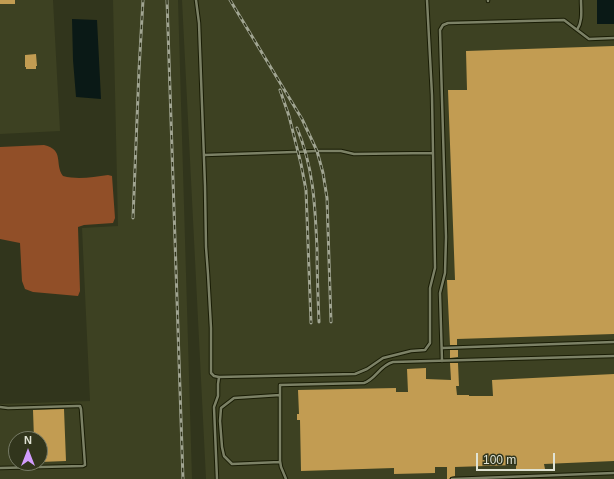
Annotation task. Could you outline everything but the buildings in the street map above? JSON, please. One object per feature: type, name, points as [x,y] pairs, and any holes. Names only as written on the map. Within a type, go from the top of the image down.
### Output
[{"type":"lane","points":[[196,0],[199,23],[206,247],[211,328],[211,372],[214,376],[219,377],[355,374],[367,369],[383,358],[411,351],[425,350],[430,343],[430,288],[435,268],[432,95],[426,0]]},
{"type":"lane","points":[[577,30],[582,19],[581,0]]},
{"type":"lane","points":[[442,361],[440,293],[445,273],[446,237],[440,30],[443,25],[448,23],[564,20],[589,39],[614,38]]},
{"type":"lane","points":[[204,155],[317,150],[341,151],[354,154],[433,153]]},
{"type":"lane","points":[[442,348],[614,342]]},
{"type":"lane","points":[[286,479],[280,462],[280,385],[364,383],[370,380],[382,367],[388,363],[614,356]]},
{"type":"lane","points":[[217,479],[214,407],[218,396],[219,377]]},
{"type":"lane","points":[[280,395],[234,398],[221,408],[220,421],[224,456],[232,464],[280,462]]},
{"type":"lane","points":[[0,407],[80,406],[85,465],[0,468]]},
{"type":"lane","points":[[452,479],[614,473]]},
{"type":"shaded area","points":[[0,0],[53,0],[60,131],[0,134]]},
{"type":"shaded area","points":[[113,0],[178,0],[192,479],[0,479],[0,404],[90,401],[82,228],[118,226]]},
{"type":"shaded area","points":[[182,0],[614,0],[614,479],[206,479]]},
{"type":"shaded area","points":[[597,0],[614,0],[614,24],[597,24]]},
{"type":"shaded area","points":[[72,19],[97,20],[101,99],[76,97]]},
{"type":"shaded area","points":[[44,145],[55,150],[60,171],[63,176],[80,178],[108,175],[112,176],[115,218],[113,223],[84,225],[78,227],[80,291],[78,296],[33,292],[25,289],[22,281],[20,243],[0,239],[0,147]]},
{"type":"railway","points":[[133,218],[143,0]]},
{"type":"railway","points":[[167,0],[183,479]]},
{"type":"railway","points":[[230,0],[302,119],[317,151],[323,173],[327,198],[331,322]]},
{"type":"railway","points":[[280,90],[289,116],[306,190],[311,323]]},
{"type":"railway","points":[[297,128],[303,143],[313,188],[319,322]]}]
